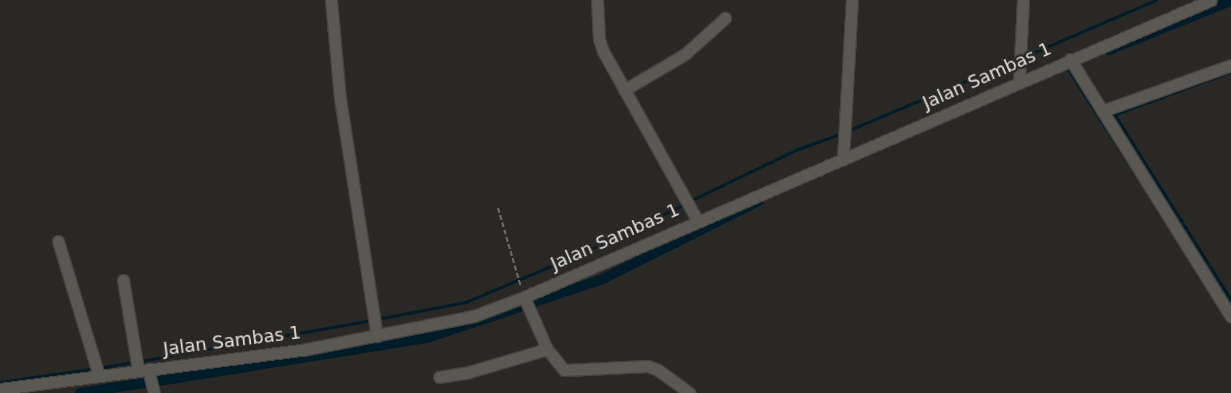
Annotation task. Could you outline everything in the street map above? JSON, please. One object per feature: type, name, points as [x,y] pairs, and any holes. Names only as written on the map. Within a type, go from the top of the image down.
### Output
[{"type":"street","points":[[331,0],[340,98],[377,336]]},
{"type":"street","points":[[598,0],[601,46],[697,220]]},
{"type":"street","points":[[843,159],[852,0]]},
{"type":"street","points":[[1019,82],[1023,0]]},
{"type":"street","name":"Jalan Sambas 1","points":[[0,389],[28,389],[142,369],[302,350],[474,316],[524,297],[697,220],[1211,0]]},
{"type":"street","points":[[624,90],[685,54],[725,18]]},
{"type":"street","points":[[1070,59],[1231,317]]},
{"type":"street","points":[[1102,111],[1231,65]]},
{"type":"street","points":[[58,241],[99,376]]},
{"type":"street","points":[[122,280],[133,341],[142,369],[154,393]]},
{"type":"street","points":[[524,297],[546,349],[559,366],[568,372],[648,366],[658,370],[690,393]]},
{"type":"street","points":[[439,377],[470,372],[546,349]]},
{"type":"path","points":[[498,208],[524,297]]},
{"type":"waterway","points":[[1028,55],[1156,0]]},
{"type":"waterway","points":[[1109,50],[1231,1]]},
{"type":"waterway","points":[[852,129],[1013,61]]},
{"type":"waterway","points":[[1067,67],[1135,173]]},
{"type":"waterway","points":[[1231,72],[1115,115],[1231,299]]},
{"type":"waterway","points":[[694,199],[798,149],[837,135]]},
{"type":"waterway","points":[[534,302],[601,280],[759,201]]},
{"type":"waterway","points":[[382,318],[466,302],[591,249],[681,206]]},
{"type":"waterway","points":[[159,381],[427,338],[520,307]]},
{"type":"waterway","points":[[140,361],[367,321]]},
{"type":"waterway","points":[[104,367],[132,362]]},
{"type":"waterway","points":[[0,382],[89,369]]},
{"type":"waterway","points":[[80,393],[144,383]]}]
